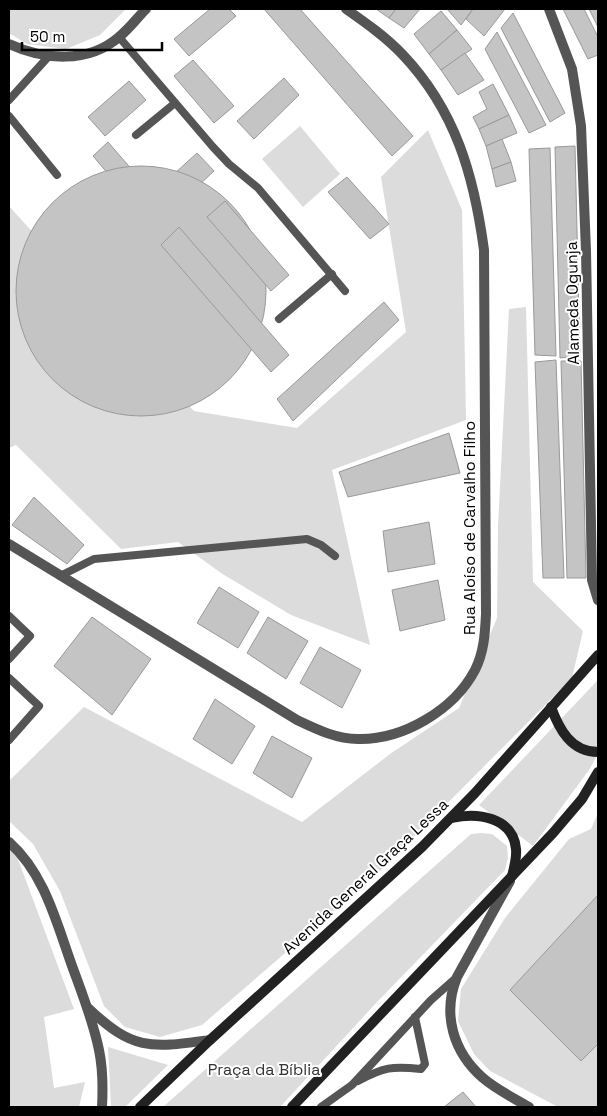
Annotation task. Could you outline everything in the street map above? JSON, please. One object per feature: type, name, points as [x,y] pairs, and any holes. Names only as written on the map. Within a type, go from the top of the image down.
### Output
[{"type":"main road","name":"Avenida General Graça Lessa","points":[[140,1107],[210,1040],[452,818],[598,655]]},
{"type":"main road","points":[[551,707],[558,726],[567,738],[578,747],[590,752],[598,752]]},
{"type":"main road","points":[[292,1107],[553,834],[582,799],[598,772]]},
{"type":"main road","points":[[452,818],[469,815],[482,816],[495,819],[507,828],[516,850],[512,877]]},
{"type":"street","points":[[9,44],[20,50],[48,57],[84,55],[103,48],[119,37],[146,9]]},
{"type":"street","name":"Rua Aloíso de Carvalho Filho","points":[[9,544],[297,720],[324,733],[358,739],[386,735],[414,726],[446,704],[459,692],[475,670],[484,644],[486,614],[484,250],[479,214],[461,148],[446,116],[426,85],[402,55],[371,27],[346,9]]},
{"type":"street","name":"Alameda Ogunja","points":[[549,9],[572,69],[581,126],[586,251],[592,580],[598,600]]},
{"type":"street","points":[[9,842],[31,867],[45,891],[87,1007],[99,1050],[103,1080],[102,1107]]},
{"type":"street","points":[[512,877],[457,978],[451,991],[449,1008],[452,1029],[467,1061],[483,1078],[529,1107]]},
{"type":"street","points":[[87,1007],[121,1035],[141,1044],[161,1046],[210,1040]]},
{"type":"lane","points":[[119,37],[213,147],[229,164],[258,188],[345,291]]},
{"type":"lane","points":[[9,100],[48,57]]},
{"type":"lane","points":[[136,136],[175,103]]},
{"type":"lane","points":[[9,116],[57,175]]},
{"type":"lane","points":[[279,319],[332,274]]},
{"type":"lane","points":[[60,576],[94,559],[307,539],[321,545],[335,556]]},
{"type":"lane","points":[[9,616],[30,636],[9,659]]},
{"type":"lane","points":[[9,678],[39,706],[9,740]]},
{"type":"lane","points":[[352,1085],[432,1000],[457,978]]},
{"type":"lane","points":[[321,1107],[352,1085],[386,1068],[421,1069],[425,1064],[415,1018]]},
{"type":"green space","points":[[9,9],[126,9],[100,35],[66,49],[27,44],[9,33]]},
{"type":"green space","points":[[300,126],[340,174],[303,207],[262,159]]},
{"type":"green space","points":[[428,130],[462,210],[466,420],[332,470],[370,645],[291,615],[221,573],[178,542],[121,549],[16,445],[9,448],[9,206],[194,411],[297,428],[406,332],[381,177]]},
{"type":"green space","points":[[526,307],[533,582],[583,631],[572,678],[382,869],[202,1025],[160,1037],[125,1027],[104,1006],[60,891],[33,844],[9,821],[9,781],[84,707],[302,822],[390,754],[459,708],[497,618],[498,526],[509,309]]},
{"type":"green space","points":[[598,680],[598,754],[589,770],[533,846],[479,805]]},
{"type":"green space","points":[[598,813],[598,895],[510,990],[581,1061],[598,1044],[598,1107],[558,1107],[490,1071],[474,1054],[458,1021],[461,989],[505,918],[569,839],[591,829]]},
{"type":"green space","name":"Praça da Bíblia","points":[[471,834],[492,834],[507,846],[508,858],[505,870],[379,1000],[280,1107],[163,1107]]},
{"type":"green space","points":[[9,843],[13,846],[74,1009],[44,1017],[54,1088],[85,1082],[79,1107],[9,1107]]},
{"type":"green space","points":[[108,1047],[168,1065],[125,1107],[111,1107]]},
{"type":"building","points":[[210,9],[229,9],[236,16],[189,56],[174,39]]},
{"type":"building","points":[[264,9],[300,9],[413,136],[392,156]]},
{"type":"building","points":[[376,9],[396,9],[389,18]]},
{"type":"building","points":[[396,9],[420,9],[404,28],[389,18]]},
{"type":"building","points":[[447,9],[473,9],[461,25]]},
{"type":"building","points":[[473,9],[505,9],[484,36],[466,19]]},
{"type":"building","points":[[563,9],[584,9],[598,37],[598,55],[588,59]]},
{"type":"building","points":[[589,9],[598,9],[598,27]]},
{"type":"building","points":[[441,11],[457,30],[429,54],[414,34]]},
{"type":"building","points":[[513,13],[565,113],[550,122],[501,28]]},
{"type":"building","points":[[457,30],[472,49],[441,70],[429,54]]},
{"type":"building","points":[[497,32],[546,125],[529,133],[485,49]]},
{"type":"building","points":[[465,53],[484,80],[458,95],[441,70]]},
{"type":"building","points":[[193,60],[234,106],[214,123],[174,76]]},
{"type":"building","points":[[284,78],[299,95],[254,139],[237,121]]},
{"type":"building","points":[[129,81],[146,100],[105,136],[88,117]]},
{"type":"building","points":[[493,84],[509,115],[479,129],[473,117],[487,109],[479,92]]},
{"type":"building","points":[[509,115],[517,133],[486,146],[479,129]]},
{"type":"building","points":[[502,139],[511,162],[492,169],[486,146]]},
{"type":"building","points":[[108,142],[146,186],[131,201],[93,156]]},
{"type":"building","points":[[575,146],[580,356],[560,358],[555,147]]},
{"type":"building","points":[[550,148],[556,356],[535,355],[529,149]]},
{"type":"building","points":[[197,153],[214,171],[168,214],[151,195]]},
{"type":"building","points":[[511,162],[516,181],[496,187],[492,169]]},
{"type":"building","points":[[141,166],[177,171],[200,181],[220,194],[238,212],[251,232],[261,255],[266,291],[261,327],[251,350],[238,370],[220,388],[200,401],[177,411],[141,416],[105,411],[82,401],[62,388],[44,370],[31,350],[21,327],[16,291],[21,255],[31,232],[44,212],[62,194],[82,181],[105,171]]},
{"type":"building","points":[[347,177],[389,224],[370,239],[328,192]]},
{"type":"building","points":[[225,201],[289,275],[271,291],[207,217]]},
{"type":"building","points":[[179,227],[289,355],[271,372],[161,245]]},
{"type":"building","points":[[384,302],[399,320],[293,421],[277,399]]},
{"type":"building","points":[[556,360],[564,578],[543,578],[535,362]]},
{"type":"building","points":[[561,361],[581,361],[586,578],[567,578]]},
{"type":"building","points":[[449,433],[460,473],[348,497],[339,472]]},
{"type":"building","points":[[34,497],[84,545],[67,564],[12,525]]},
{"type":"building","points":[[429,522],[435,564],[388,572],[383,531]]},
{"type":"building","points":[[438,580],[445,620],[400,631],[392,590]]},
{"type":"building","points":[[219,587],[259,612],[238,648],[197,623]]},
{"type":"building","points":[[92,617],[151,659],[112,715],[54,666]]},
{"type":"building","points":[[268,617],[308,641],[286,679],[247,653]]},
{"type":"building","points":[[320,647],[361,670],[342,708],[300,683]]},
{"type":"building","points":[[215,699],[255,726],[232,764],[193,739]]},
{"type":"building","points":[[272,736],[312,758],[292,798],[253,773]]},
{"type":"building","points":[[598,895],[598,1044],[581,1061],[510,990]]},
{"type":"building","points":[[463,1092],[476,1107],[444,1107]]}]
